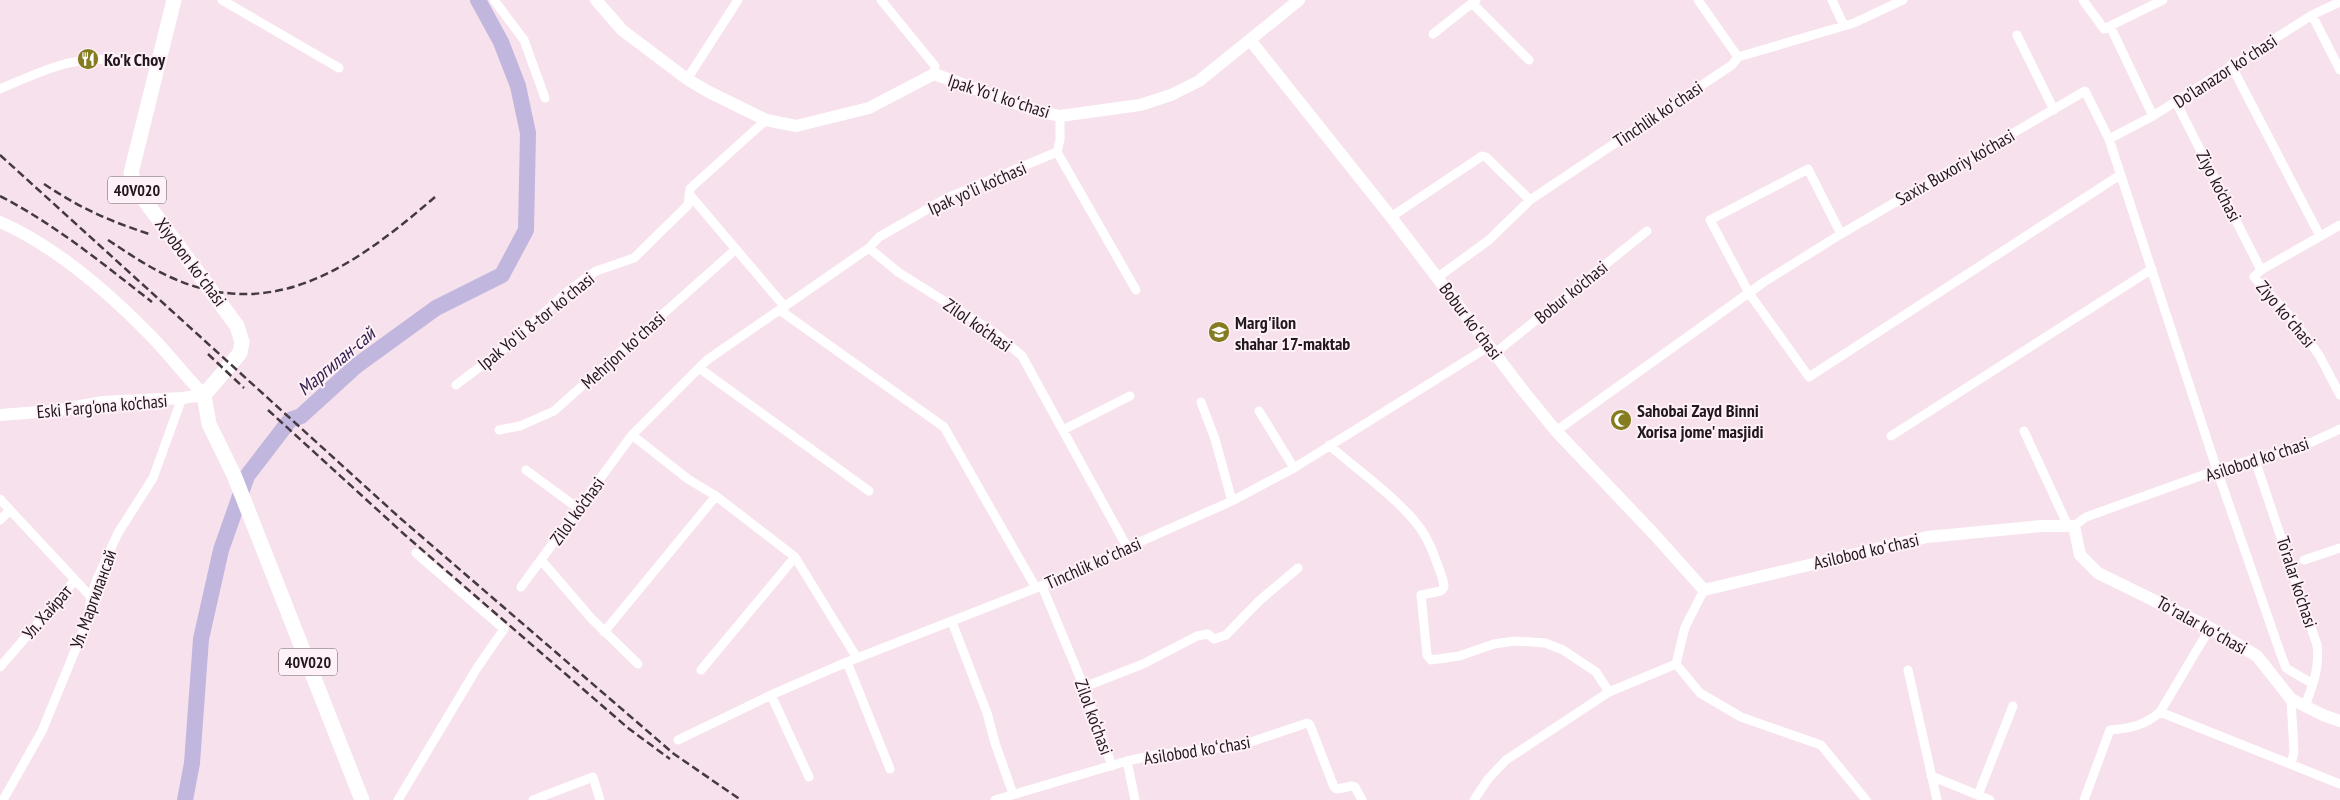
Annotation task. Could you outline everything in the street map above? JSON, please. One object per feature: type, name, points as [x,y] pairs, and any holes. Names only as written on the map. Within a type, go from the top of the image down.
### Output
[{"type":"main road","name":"Xiyobon koʻchasi","points":[[174,0],[131,173],[137,190],[230,314],[242,342],[240,353],[204,395]]},
{"type":"main road","name":"40V020","points":[[204,395],[209,424],[231,468],[254,524],[362,800]]},
{"type":"street","points":[[222,0],[339,68]]},
{"type":"street","points":[[494,0],[524,40],[545,98]]},
{"type":"street","name":"Ipak Yoʻl koʻchasi","points":[[596,0],[622,30],[687,79],[766,120],[796,126],[869,108],[934,74],[1036,111],[1060,116],[1140,105],[1171,95],[1198,81],[1299,0]]},
{"type":"street","points":[[687,79],[738,0]]},
{"type":"street","points":[[881,0],[935,66],[934,74]]},
{"type":"street","points":[[1698,0],[1738,57]]},
{"type":"street","points":[[1832,0],[1844,26]]},
{"type":"street","name":"Tinchlik koʻchasi","points":[[1438,277],[1488,240],[1530,200],[1732,65],[1738,57],[1844,26],[1903,0]]},
{"type":"street","points":[[2083,0],[2107,27],[2153,116]]},
{"type":"street","points":[[2107,27],[2163,0]]},
{"type":"street","points":[[1433,34],[1474,2],[1529,60]]},
{"type":"street","name":"Do'lanazor koʻchasi","points":[[2108,139],[2153,116],[2312,15],[2340,2]]},
{"type":"street","points":[[2312,15],[2340,70]]},
{"type":"street","points":[[2017,35],[2054,110]]},
{"type":"street","name":"Bobur koʻchasi","points":[[1250,40],[1392,217],[1492,350],[1556,431],[1660,540],[1704,590]]},
{"type":"street","points":[[0,89],[59,66],[72,63],[117,59],[158,60]]},
{"type":"street","points":[[2231,65],[2320,236]]},
{"type":"street","name":"Saxix Buxoriy ko‘chasi","points":[[1556,431],[1749,293],[1841,234],[2085,91],[2108,139],[2217,470],[2286,668],[2313,684]]},
{"type":"street","name":"Ziyo ko'chasi","points":[[2176,102],[2261,270]]},
{"type":"street","points":[[1060,116],[1060,140],[1057,152],[1061,155],[1081,196],[1136,290]]},
{"type":"street","name":"Ipak Yoʻli 8-tor koʼchasi","points":[[456,385],[506,347],[567,292],[596,270],[634,258],[688,205],[689,194],[694,185],[766,120]]},
{"type":"street","name":"Ipak yo'li ko'chasi","points":[[869,248],[879,237],[946,198],[1057,152]]},
{"type":"street","points":[[1392,217],[1482,156],[1486,157],[1530,200]]},
{"type":"street","points":[[1841,234],[1808,169],[1710,220],[1749,293],[1809,377],[2120,175]]},
{"type":"street","points":[[689,194],[736,249],[783,309]]},
{"type":"street","points":[[0,222],[18,230],[57,255],[90,281],[151,335],[186,377],[204,395]]},
{"type":"street","name":"Ziyo koʻchasi","points":[[2340,225],[2255,274],[2256,279],[2294,322],[2319,355],[2340,395]]},
{"type":"street","name":"Bobur ko'chasi","points":[[1492,350],[1647,231]]},
{"type":"street","name":"Zilol ko‘chasi","points":[[521,587],[632,435],[706,360],[783,309],[869,248],[898,272],[995,333],[1022,356],[1127,547]]},
{"type":"street","name":"Mehrjon koʻchasi","points":[[499,430],[520,426],[554,411],[736,249]]},
{"type":"street","points":[[1891,436],[2152,268]]},
{"type":"street","name":"Zilol ko‘chasi","points":[[783,309],[944,427],[1039,587],[1084,687],[1112,766]]},
{"type":"street","name":"Tinchlik koʻchasi","points":[[678,740],[771,695],[847,662],[1039,587],[1232,501],[1294,468],[1329,445],[1492,350]]},
{"type":"street","points":[[700,368],[869,491]]},
{"type":"street","name":"Eski Farg'ona ko'chasi","points":[[0,415],[52,411],[104,402],[204,395]]},
{"type":"street","points":[[1063,430],[1130,396]]},
{"type":"street","name":"Ул. Маргилансай","points":[[3,800],[42,731],[88,619],[90,597],[118,533],[153,478],[182,398]]},
{"type":"street","points":[[1201,402],[1215,439],[1232,501]]},
{"type":"street","points":[[1259,411],[1294,468]]},
{"type":"street","name":"Asilobod koʻchasi","points":[[1704,590],[1927,537],[2071,526],[2086,517],[2217,470],[2312,442],[2340,429]]},
{"type":"street","points":[[2024,430],[2071,526]]},
{"type":"street","points":[[632,435],[688,479],[716,496],[795,556],[857,658]]},
{"type":"street","points":[[1329,445],[1401,508],[1418,525],[1427,540],[1444,580],[1444,587],[1441,591],[1421,595],[1427,655],[1431,660],[1459,656],[1494,644],[1515,641],[1545,643],[1563,650],[1596,672],[1609,692]]},
{"type":"street","name":"To'ralar ko'chasi","points":[[2256,460],[2318,645],[2319,658],[2313,684],[2305,706]]},
{"type":"street","points":[[526,470],[579,509]]},
{"type":"street","points":[[604,632],[716,496]]},
{"type":"street","points":[[0,499],[90,597]]},
{"type":"street","points":[[0,520],[10,510]]},
{"type":"street","name":"Toʻralar koʻchasi","points":[[2071,526],[2080,555],[2098,573],[2210,628],[2257,656],[2291,699],[2340,720]]},
{"type":"street","points":[[2304,560],[2340,548]]},
{"type":"street","points":[[398,800],[477,668],[504,629],[416,553]]},
{"type":"street","points":[[701,670],[795,556]]},
{"type":"street","points":[[541,560],[604,632],[638,664]]},
{"type":"street","points":[[1084,687],[1143,664],[1197,636],[1208,634],[1214,639],[1226,635],[1259,601],[1298,568]]},
{"type":"street","name":"Ул. Хайрат","points":[[0,667],[75,580]]},
{"type":"street","points":[[1676,664],[1685,627],[1704,590]]},
{"type":"street","points":[[952,622],[987,713],[995,743],[1013,794]]},
{"type":"street","points":[[2084,800],[2110,730],[2137,727],[2149,722],[2160,712],[2210,628]]},
{"type":"street","points":[[847,662],[890,769]]},
{"type":"street","points":[[1474,800],[1488,779],[1506,760],[1609,692],[1676,664]]},
{"type":"street","points":[[1676,664],[1700,693],[1741,717],[1821,745],[1866,800]]},
{"type":"street","points":[[1908,670],[1937,800]]},
{"type":"street","points":[[771,695],[809,777]]},
{"type":"street","points":[[2290,764],[2294,752],[2291,699]]},
{"type":"street","points":[[1978,795],[2013,706]]},
{"type":"street","points":[[2160,712],[2340,784]]},
{"type":"street","name":"Asilobod koʻchasi","points":[[995,800],[1127,761],[1155,755],[1242,745],[1307,723],[1310,724],[1334,787],[1337,789],[1355,787],[1362,800]]},
{"type":"street","name":"Asilobod koʻchasi","points":[[1127,761],[1135,800]]},
{"type":"street","points":[[1931,776],[1990,800]]},
{"type":"street","points":[[533,800],[593,777],[600,800]]},
{"type":"waterway","name":"Маргилан-сай","points":[[185,800],[192,763],[201,639],[221,550],[247,476],[290,420],[301,416],[356,366],[436,308],[502,275],[526,230],[528,133],[518,86],[501,42],[478,0]]},
{"type":"railway","points":[[0,155],[400,518],[674,754],[741,800]]},
{"type":"railway","points":[[44,184],[95,213],[149,234]]},
{"type":"railway","points":[[0,196],[60,232],[152,302]]},
{"type":"railway","points":[[108,240],[138,260],[170,277],[209,290],[245,294],[280,290],[313,280],[345,264],[376,244],[435,197]]},
{"type":"railway","points":[[208,354],[244,388]]},
{"type":"railway","points":[[268,410],[405,535],[628,728],[670,759]]},
{"type":"place","name":"Ko'k Choy","points":[[88,59]]},
{"type":"place","name":"Marg'ilon shahar 17-maktab","points":[[1219,332]]},
{"type":"place","name":"Sahobai Zayd Binni Xorisa jome' masjidi","points":[[1621,420]]}]
